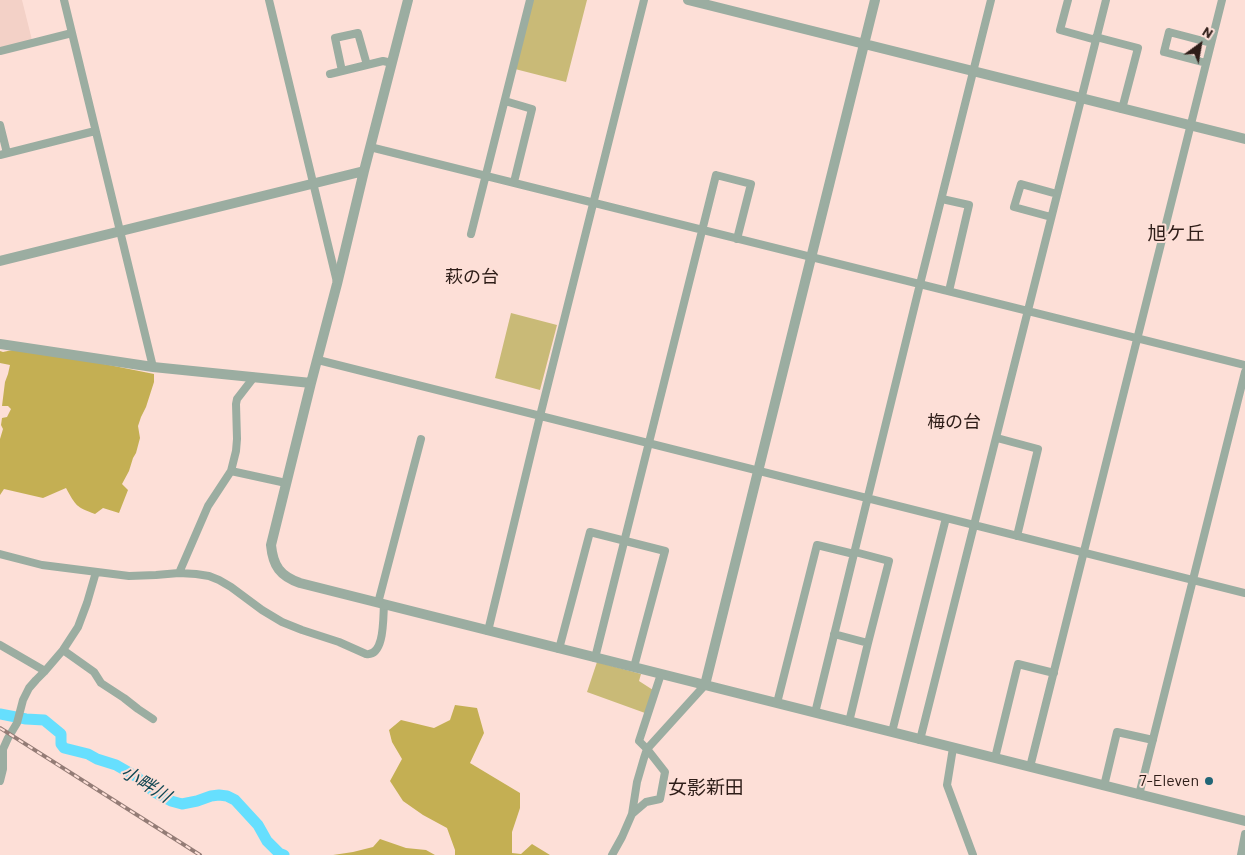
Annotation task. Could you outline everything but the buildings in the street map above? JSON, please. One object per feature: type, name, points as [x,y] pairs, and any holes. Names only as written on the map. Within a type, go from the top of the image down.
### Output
[{"type":"street","points":[[64,0],[152,368]]},
{"type":"street","points":[[269,0],[337,284]]},
{"type":"street","points":[[408,0],[272,545],[272,557],[280,572],[300,583],[381,604],[1245,821]]},
{"type":"street","points":[[471,234],[530,0]]},
{"type":"street","points":[[488,630],[644,0]]},
{"type":"street","points":[[688,0],[1245,139]]},
{"type":"street","points":[[612,855],[632,814],[637,782],[647,749],[705,685],[875,0]]},
{"type":"street","points":[[815,713],[991,0]]},
{"type":"street","points":[[1068,0],[1060,30],[1138,48],[1122,109]]},
{"type":"street","points":[[920,740],[1106,0]]},
{"type":"street","points":[[1030,767],[1222,0]]},
{"type":"street","points":[[1206,63],[1164,52],[1169,32],[1211,43]]},
{"type":"street","points":[[0,51],[72,33]]},
{"type":"street","points":[[342,71],[335,38],[358,33],[367,65]]},
{"type":"street","points":[[330,74],[383,61],[392,63]]},
{"type":"street","points":[[505,101],[532,109],[514,182]]},
{"type":"street","points":[[0,124],[3,154],[95,131]]},
{"type":"street","points":[[370,147],[1245,366]]},
{"type":"street","points":[[0,261],[364,171]]},
{"type":"street","points":[[595,658],[716,175],[751,184],[737,239]]},
{"type":"street","points":[[1051,217],[1014,207],[1020,184],[1057,194]]},
{"type":"street","points":[[942,199],[969,205],[949,291]]},
{"type":"street","points":[[0,344],[152,368],[311,383]]},
{"type":"street","points":[[318,360],[1245,593]]},
{"type":"street","points":[[1139,795],[1245,372]]},
{"type":"street","points":[[179,573],[208,506],[231,471],[238,439],[237,399],[254,377]]},
{"type":"street","points":[[997,438],[1038,449],[1017,536]]},
{"type":"street","points":[[0,554],[42,565],[129,576],[179,573],[196,574],[219,580],[282,622],[370,655],[375,653],[380,641],[381,604],[420,440]]},
{"type":"street","points":[[231,471],[286,483]]},
{"type":"street","points":[[892,732],[946,518]]},
{"type":"street","points":[[559,648],[590,532],[665,551],[634,668]]},
{"type":"street","points":[[777,703],[817,546],[889,561],[849,722]]},
{"type":"street","points":[[0,781],[4,749],[8,738],[18,722],[23,700],[29,688],[63,650],[78,627],[96,572]]},
{"type":"street","points":[[834,634],[868,642]]},
{"type":"street","points":[[0,645],[45,671]]},
{"type":"street","points":[[63,650],[94,672],[101,683],[153,719]]},
{"type":"street","points":[[994,758],[1018,664],[1054,673]]},
{"type":"street","points":[[632,814],[646,802],[660,799],[664,772],[647,749],[638,741],[661,674]]},
{"type":"street","points":[[1104,786],[1117,732],[1153,740]]},
{"type":"street","points":[[953,748],[947,785],[973,855]]},
{"type":"street","points":[[1241,855],[1245,834]]},
{"type":"shaded area","points":[[0,0],[22,0],[32,40],[0,48]]},
{"type":"shaded area","points":[[532,0],[587,0],[566,82],[515,69]]},
{"type":"shaded area","points":[[511,313],[557,325],[540,390],[495,378]]},
{"type":"shaded area","points":[[17,349],[154,374],[154,382],[138,426],[140,438],[136,453],[122,484],[128,490],[119,513],[103,508],[95,514],[84,510],[77,505],[66,488],[43,498],[4,489],[0,495],[0,439],[3,429],[1,425],[2,418],[7,417],[11,409],[8,406],[2,406],[5,382],[10,365],[0,363],[0,351]]},
{"type":"shaded area","points":[[597,662],[641,674],[639,681],[653,690],[645,713],[587,692]]},
{"type":"shaded area","points":[[455,705],[477,708],[484,733],[470,763],[520,793],[520,808],[512,832],[512,853],[521,854],[532,844],[550,855],[455,855],[447,828],[403,801],[390,781],[402,759],[392,742],[389,730],[401,720],[434,728],[450,720]]},
{"type":"shaded area","points":[[380,839],[406,848],[426,850],[435,855],[333,855],[373,847]]},
{"type":"waterway","name":"小畔川","points":[[0,714],[44,720],[61,734],[61,744],[64,748],[88,754],[116,765],[137,777],[154,792],[171,801],[182,804],[211,796],[227,796],[235,800],[258,825],[267,841],[279,853],[284,855]]},
{"type":"railway","points":[[0,728],[200,855]]},
{"type":"place","name":"7-Eleven","points":[[1209,781]]},
{"type":"district","name":"旭ケ丘","points":[[1176,234]]},
{"type":"district","name":"萩の台","points":[[472,277]]},
{"type":"district","name":"梅の台","points":[[954,422]]},
{"type":"district","name":"女影新田","points":[[706,788]]}]
